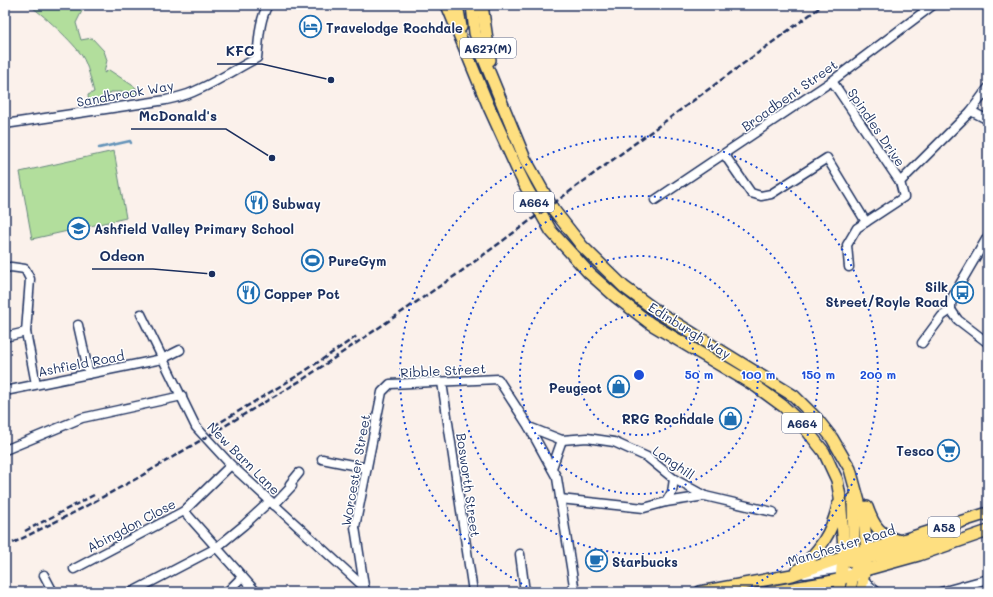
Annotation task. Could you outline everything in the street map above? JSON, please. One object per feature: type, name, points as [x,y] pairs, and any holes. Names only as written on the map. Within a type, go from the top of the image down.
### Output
[{"type":"highway","name":"Edinburgh Way","points":[[447,5],[488,105],[520,176],[551,231],[589,273],[616,297],[651,324],[757,388],[783,406],[801,423],[824,452],[838,480],[840,497],[856,554]]},
{"type":"highway","points":[[457,5],[466,51]]},
{"type":"highway","name":"Edinburgh Way","points":[[472,5],[475,33],[482,57],[525,158],[553,210],[582,246],[624,287],[658,312],[794,396],[820,422],[839,450],[850,469],[864,520],[852,574]]},
{"type":"highway","name":"A627(M)","points":[[482,5],[488,50],[496,90]]},
{"type":"highway","name":"Edinburgh Way","points":[[839,450],[850,483],[854,504],[854,535],[856,554],[852,574]]},
{"type":"highway","name":"A664","points":[[850,469],[862,490],[875,527],[889,538],[900,541]]},
{"type":"highway","name":"A664","points":[[792,575],[816,552],[830,532],[836,518],[840,497]]},
{"type":"highway","name":"Manchester Road","points":[[700,592],[792,575],[988,513]]},
{"type":"highway","points":[[856,554],[988,530]]},
{"type":"highway","name":"Manchester Road","points":[[775,592],[823,583],[919,555],[988,530]]},
{"type":"main road","points":[[839,592],[852,574]]},
{"type":"main road","points":[[850,592],[852,574]]},
{"type":"main road","points":[[852,574],[861,592]]},
{"type":"street","name":"Sandbrook Way","points":[[5,124],[166,100],[191,93],[213,83],[231,71],[257,58],[262,23],[268,5]]},
{"type":"street","name":"Broadbent Street","points":[[656,200],[832,81],[933,5]]},
{"type":"street","name":"Spindles Drive","points":[[832,81],[900,182],[971,111],[988,88]]},
{"type":"street","points":[[971,111],[988,120]]},
{"type":"street","points":[[724,154],[751,193],[761,196],[771,194],[827,158],[866,222]]},
{"type":"street","points":[[849,267],[847,245],[858,228],[904,197],[900,182]]},
{"type":"street","points":[[988,236],[975,252],[953,296],[951,305],[951,310],[958,320],[988,343]]},
{"type":"street","points":[[5,268],[11,266],[25,269],[30,279],[26,332],[36,384]]},
{"type":"street","points":[[922,344],[942,316],[951,310]]},
{"type":"street","name":"New Barn Lane","points":[[141,314],[196,427],[231,464],[365,589]]},
{"type":"street","points":[[78,325],[89,374]]},
{"type":"street","points":[[5,337],[26,332]]},
{"type":"street","name":"Ashfield Road","points":[[5,391],[162,359],[180,350]]},
{"type":"street","name":"Ribble Street","points":[[390,384],[498,379],[529,428]]},
{"type":"street","name":"Bosworth Street","points":[[442,382],[473,592]]},
{"type":"street","name":"Worcester Street","points":[[365,589],[355,527],[382,392],[390,384]]},
{"type":"street","points":[[5,450],[82,418],[182,396]]},
{"type":"street","points":[[529,428],[562,440],[552,468]]},
{"type":"street","points":[[529,428],[557,478],[575,592]]},
{"type":"street","name":"Longhill","points":[[562,440],[586,438],[614,442],[647,457],[674,479],[705,496],[773,512]]},
{"type":"street","points":[[322,459],[367,468]]},
{"type":"street","name":"Abingdon Close","points":[[74,568],[184,511],[231,464]]},
{"type":"street","points":[[132,592],[216,548],[292,486],[290,484],[299,473]]},
{"type":"street","points":[[666,502],[672,492],[674,479]]},
{"type":"street","points":[[560,499],[644,508],[666,502],[705,496]]},
{"type":"street","points":[[184,511],[256,592]]},
{"type":"street","points":[[520,554],[525,592]]},
{"type":"street","points":[[792,575],[837,569],[852,574],[877,592]]},
{"type":"street","points":[[44,575],[53,592]]},
{"type":"street","points":[[227,592],[242,577]]},
{"type":"street","points":[[941,592],[988,579]]},
{"type":"green space","points":[[28,5],[85,5],[76,23],[81,40],[92,38],[104,51],[107,60],[104,73],[109,70],[135,87],[141,94],[126,96],[122,92],[111,92],[104,102],[89,105],[88,95],[94,92],[88,68],[82,56],[73,44],[57,28]]},
{"type":"green space","points":[[114,151],[126,218],[32,239],[20,172]]},
{"type":"waterway","points":[[99,148],[130,141],[131,143]]},
{"type":"railway","points":[[5,547],[136,479],[305,378],[459,273],[823,5]]},
{"type":"railway","points":[[214,426],[302,373],[357,336]]},
{"type":"railway","points":[[25,531],[94,495]]},
{"type":"place","name":"Travelodge Rochdale","points":[[310,27]]},
{"type":"place","name":"KFC","points":[[331,80]]},
{"type":"place","name":"McDonald's","points":[[272,158]]},
{"type":"place","name":"Subway","points":[[257,203]]},
{"type":"place","name":"Ashfield Valley Primary School","points":[[79,228]]},
{"type":"place","name":"PureGym","points":[[312,260]]},
{"type":"place","name":"Odeon","points":[[212,274]]},
{"type":"place","name":"Copper Pot","points":[[249,293]]},
{"type":"place","name":"Silk Street/Royle Road","points":[[963,293]]},
{"type":"place","name":"Peugeot","points":[[618,387]]},
{"type":"place","name":"RRG Rochdale","points":[[730,418]]},
{"type":"place","name":"Tesco","points":[[949,450]]},
{"type":"place","name":"Starbucks","points":[[597,561]]}]
